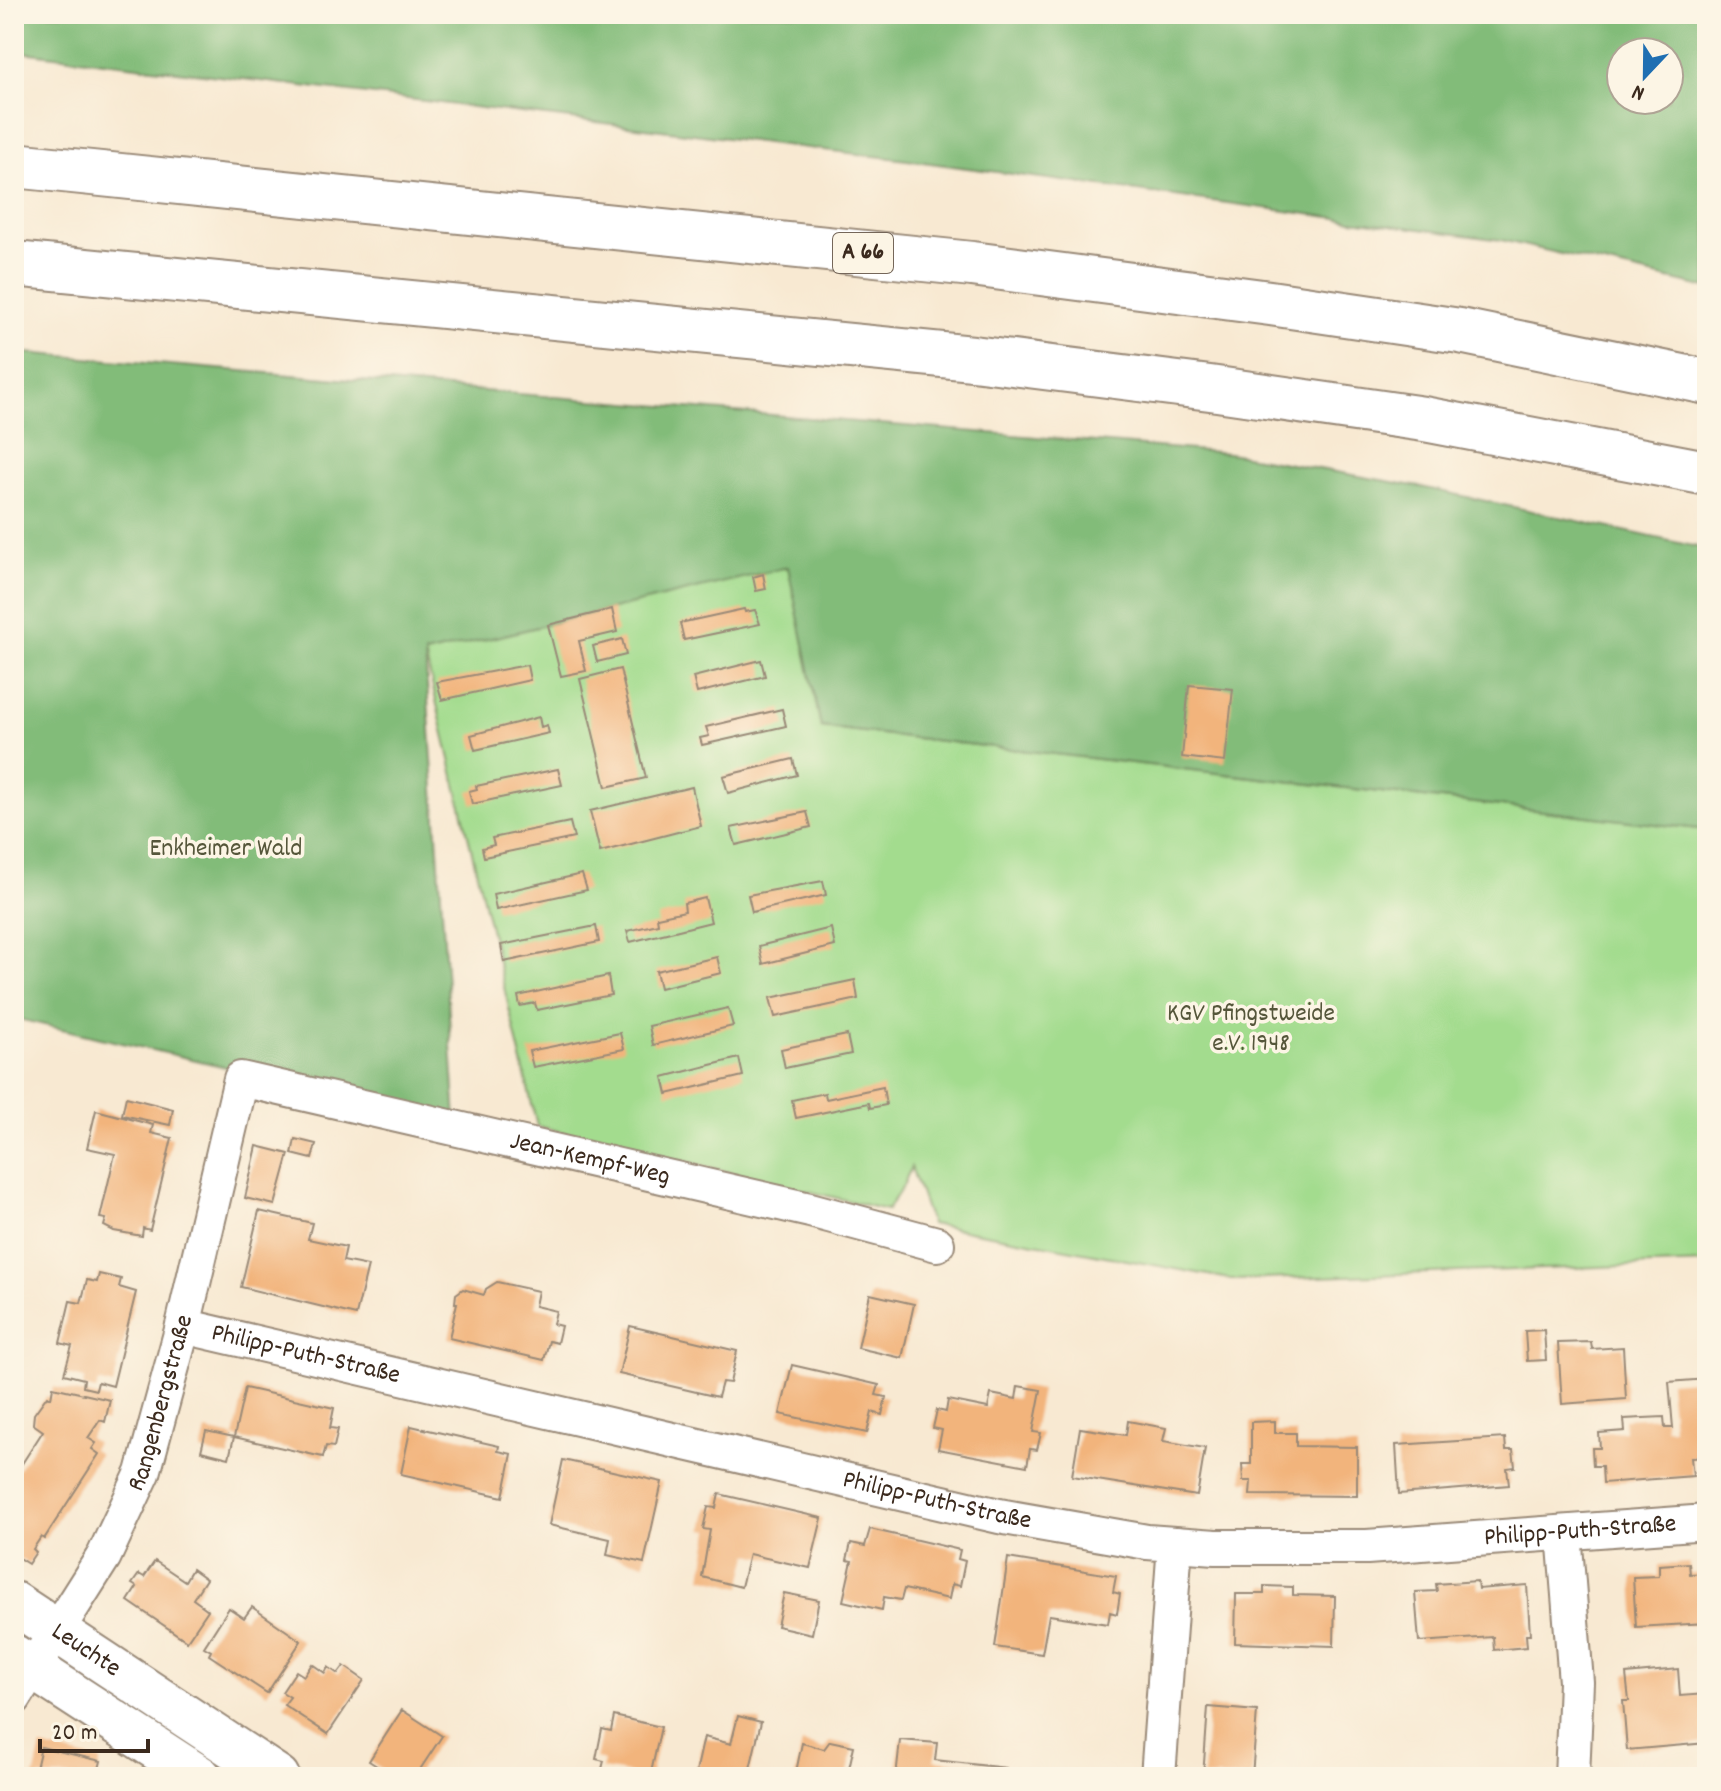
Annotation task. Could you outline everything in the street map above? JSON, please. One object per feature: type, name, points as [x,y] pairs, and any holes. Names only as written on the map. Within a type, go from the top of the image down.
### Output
[{"type":"highway","name":"A 66","points":[[14,165],[1003,268],[1460,331],[1707,382]]},
{"type":"highway","points":[[14,264],[973,358],[1424,419],[1707,473]]},
{"type":"street","name":"Jean-Kempf-Weg","points":[[241,1079],[810,1210],[937,1244]]},
{"type":"street","name":"Rangenbergstraße","points":[[20,1674],[56,1631],[104,1556],[133,1499],[153,1440],[183,1326],[241,1079]]},
{"type":"street","name":"Philipp-Puth-Straße","points":[[183,1326],[999,1516],[1120,1538],[1175,1544],[1294,1549],[1367,1547],[1707,1522]]},
{"type":"street","points":[[1564,1533],[1576,1682],[1572,1777]]},
{"type":"street","points":[[1158,1777],[1175,1544]]},
{"type":"street","name":"Leuchte","points":[[14,1603],[278,1777]]},
{"type":"street","name":"Leuchte","points":[[20,1674],[200,1777]]},
{"type":"green space","points":[[14,14],[1707,14],[1707,288],[1501,240],[915,161],[14,51]]},
{"type":"green space","name":"Enkheimer Wald","points":[[14,352],[1229,453],[1426,488],[1707,549],[1707,830],[821,727],[788,567],[425,654],[456,1120],[14,1018]]},
{"type":"green space","name":"KGV Pfingstweide e.V. 1948","points":[[788,566],[821,727],[1707,830],[1707,1263],[1235,1280],[931,1224],[911,1167],[887,1210],[537,1126],[425,654]]},
{"type":"building","points":[[763,574],[766,589],[756,591],[753,577]]},
{"type":"building","points":[[612,609],[617,632],[579,641],[586,671],[561,676],[548,625]]},
{"type":"building","points":[[744,609],[745,612],[755,610],[760,624],[684,640],[680,623]]},
{"type":"building","points":[[622,639],[626,655],[597,662],[593,646]]},
{"type":"building","points":[[761,660],[765,676],[697,693],[693,677]]},
{"type":"building","points":[[527,665],[530,680],[442,700],[437,682]]},
{"type":"building","points":[[620,669],[646,778],[606,787],[580,679]]},
{"type":"building","points":[[1189,685],[1233,689],[1225,762],[1182,757]]},
{"type":"building","points":[[782,709],[786,726],[702,745],[700,738],[709,736],[706,727]]},
{"type":"building","points":[[539,717],[541,727],[547,725],[549,733],[475,750],[471,735]]},
{"type":"building","points":[[793,759],[797,775],[728,793],[723,776]]},
{"type":"building","points":[[558,769],[562,785],[472,804],[469,791],[477,789],[476,786]]},
{"type":"building","points":[[692,787],[701,826],[600,852],[590,811]]},
{"type":"building","points":[[807,812],[811,827],[736,845],[731,828]]},
{"type":"building","points":[[570,822],[574,838],[484,857],[482,848],[494,845],[492,838]]},
{"type":"building","points":[[582,874],[587,890],[496,910],[493,894]]},
{"type":"building","points":[[823,881],[826,895],[752,912],[748,895]]},
{"type":"building","points":[[705,898],[711,922],[630,942],[627,931],[658,924],[657,917],[685,911],[684,903]]},
{"type":"building","points":[[596,926],[599,942],[504,962],[501,945]]},
{"type":"building","points":[[831,928],[835,946],[763,964],[759,946]]},
{"type":"building","points":[[717,957],[721,973],[660,988],[656,971]]},
{"type":"building","points":[[608,976],[611,995],[537,1010],[535,1003],[520,1006],[518,996]]},
{"type":"building","points":[[855,980],[858,999],[775,1017],[770,998]]},
{"type":"building","points":[[728,1008],[733,1026],[653,1045],[649,1026]]},
{"type":"building","points":[[620,1033],[624,1049],[533,1067],[529,1051]]},
{"type":"building","points":[[847,1035],[851,1054],[785,1068],[781,1049]]},
{"type":"building","points":[[739,1058],[743,1076],[667,1094],[663,1077]]},
{"type":"building","points":[[883,1087],[886,1105],[870,1108],[869,1103],[796,1118],[792,1100],[825,1093],[826,1099]]},
{"type":"building","points":[[126,1097],[173,1109],[170,1125],[122,1115]]},
{"type":"building","points":[[96,1110],[153,1125],[151,1133],[172,1138],[150,1230],[143,1228],[142,1236],[114,1231],[104,1226],[106,1219],[100,1218],[115,1154],[87,1148]]},
{"type":"building","points":[[295,1139],[316,1144],[312,1159],[292,1154]]},
{"type":"building","points":[[257,1146],[289,1154],[275,1205],[245,1198]]},
{"type":"building","points":[[259,1211],[312,1223],[308,1239],[346,1247],[343,1261],[368,1266],[356,1315],[241,1287]]},
{"type":"building","points":[[99,1274],[121,1279],[119,1287],[136,1292],[113,1386],[98,1382],[96,1390],[83,1387],[84,1379],[64,1374],[72,1346],[60,1343],[70,1301],[81,1303],[87,1280],[97,1282]]},
{"type":"building","points":[[497,1282],[538,1291],[535,1306],[556,1311],[553,1324],[561,1326],[557,1343],[549,1341],[544,1360],[449,1338],[457,1303],[456,1294],[463,1289],[484,1295],[486,1289]]},
{"type":"building","points":[[870,1294],[914,1304],[902,1358],[858,1348]]},
{"type":"building","points":[[630,1326],[737,1351],[730,1383],[722,1382],[718,1397],[619,1374]]},
{"type":"building","points":[[1544,1330],[1546,1360],[1527,1361],[1525,1331]]},
{"type":"building","points":[[1591,1342],[1592,1349],[1623,1347],[1626,1399],[1562,1404],[1558,1343]]},
{"type":"building","points":[[792,1365],[879,1385],[876,1395],[886,1397],[882,1415],[872,1412],[867,1433],[780,1414]]},
{"type":"building","points":[[1707,1379],[1707,1457],[1691,1458],[1693,1476],[1603,1483],[1602,1466],[1593,1466],[1592,1448],[1600,1448],[1599,1433],[1625,1431],[1624,1419],[1664,1417],[1665,1428],[1673,1428],[1669,1382]]},
{"type":"building","points":[[1018,1386],[1041,1390],[1033,1432],[1041,1433],[1037,1450],[1030,1449],[1027,1466],[938,1449],[942,1430],[933,1428],[937,1410],[946,1412],[948,1400],[988,1408],[991,1394],[1016,1399]]},
{"type":"building","points":[[53,1387],[110,1400],[105,1422],[100,1420],[88,1438],[96,1443],[92,1449],[99,1454],[44,1539],[41,1537],[33,1549],[36,1552],[28,1564],[14,1555],[14,1476],[43,1431],[33,1424],[34,1414],[47,1396],[51,1398]]},
{"type":"building","points":[[245,1388],[334,1408],[330,1428],[338,1429],[334,1447],[326,1446],[323,1457],[234,1437]]},
{"type":"building","points":[[1128,1421],[1166,1428],[1163,1441],[1205,1448],[1197,1496],[1072,1476],[1080,1428],[1126,1435]]},
{"type":"building","points":[[1275,1421],[1275,1433],[1296,1433],[1296,1446],[1357,1447],[1357,1496],[1250,1495],[1251,1481],[1243,1481],[1242,1464],[1251,1464],[1251,1422]]},
{"type":"building","points":[[411,1426],[499,1446],[498,1451],[512,1454],[503,1497],[401,1474]]},
{"type":"building","points":[[206,1431],[234,1437],[229,1458],[201,1451]]},
{"type":"building","points":[[1505,1438],[1506,1450],[1513,1450],[1515,1467],[1507,1468],[1509,1485],[1399,1494],[1396,1445]]},
{"type":"building","points":[[563,1460],[662,1482],[644,1563],[607,1555],[610,1539],[549,1525]]},
{"type":"building","points":[[719,1494],[822,1518],[810,1568],[749,1554],[741,1587],[702,1577],[710,1530],[703,1529],[708,1507],[716,1508]]},
{"type":"building","points":[[870,1529],[960,1550],[958,1559],[965,1561],[960,1586],[952,1584],[949,1599],[904,1589],[901,1600],[884,1597],[882,1610],[843,1601],[852,1561],[847,1560],[851,1543],[865,1546]]},
{"type":"building","points":[[1008,1558],[1116,1576],[1113,1592],[1120,1594],[1117,1614],[1110,1612],[1108,1624],[1049,1615],[1042,1654],[995,1647]]},
{"type":"building","points":[[155,1561],[185,1581],[192,1569],[206,1579],[193,1599],[208,1610],[187,1641],[128,1601],[137,1587],[132,1584],[139,1574],[144,1577]]},
{"type":"building","points":[[1689,1563],[1690,1574],[1707,1573],[1707,1623],[1636,1627],[1633,1577],[1659,1576],[1659,1565]]},
{"type":"building","points":[[1477,1581],[1478,1589],[1527,1585],[1530,1635],[1526,1635],[1527,1647],[1494,1650],[1493,1637],[1419,1642],[1415,1592],[1437,1591],[1436,1584]]},
{"type":"building","points":[[1264,1586],[1293,1587],[1293,1595],[1335,1596],[1334,1646],[1235,1643],[1236,1594],[1264,1594]]},
{"type":"building","points":[[784,1593],[819,1600],[812,1634],[777,1626]]},
{"type":"building","points":[[252,1607],[301,1641],[267,1693],[209,1655],[211,1651],[204,1647],[229,1608],[244,1618]]},
{"type":"building","points":[[312,1664],[325,1673],[328,1667],[338,1674],[344,1666],[364,1680],[328,1734],[284,1705],[290,1697],[282,1692],[296,1671],[304,1676]]},
{"type":"building","points":[[1678,1669],[1680,1696],[1706,1694],[1707,1743],[1627,1750],[1623,1701],[1629,1701],[1626,1674]]},
{"type":"building","points":[[1208,1707],[1257,1711],[1252,1777],[1203,1777]]},
{"type":"building","points":[[402,1710],[442,1736],[415,1777],[394,1777],[369,1761]]},
{"type":"building","points":[[614,1716],[661,1727],[650,1777],[602,1769],[604,1761],[596,1759],[602,1729],[611,1731]]},
{"type":"building","points":[[738,1716],[761,1722],[748,1777],[695,1777],[704,1737],[731,1744]]},
{"type":"building","points":[[900,1740],[937,1743],[935,1760],[1006,1768],[1005,1777],[896,1777]]},
{"type":"building","points":[[830,1741],[854,1746],[847,1777],[795,1777],[802,1743],[824,1749]]},
{"type":"building","points":[[41,1747],[101,1761],[97,1777],[34,1777]]}]
